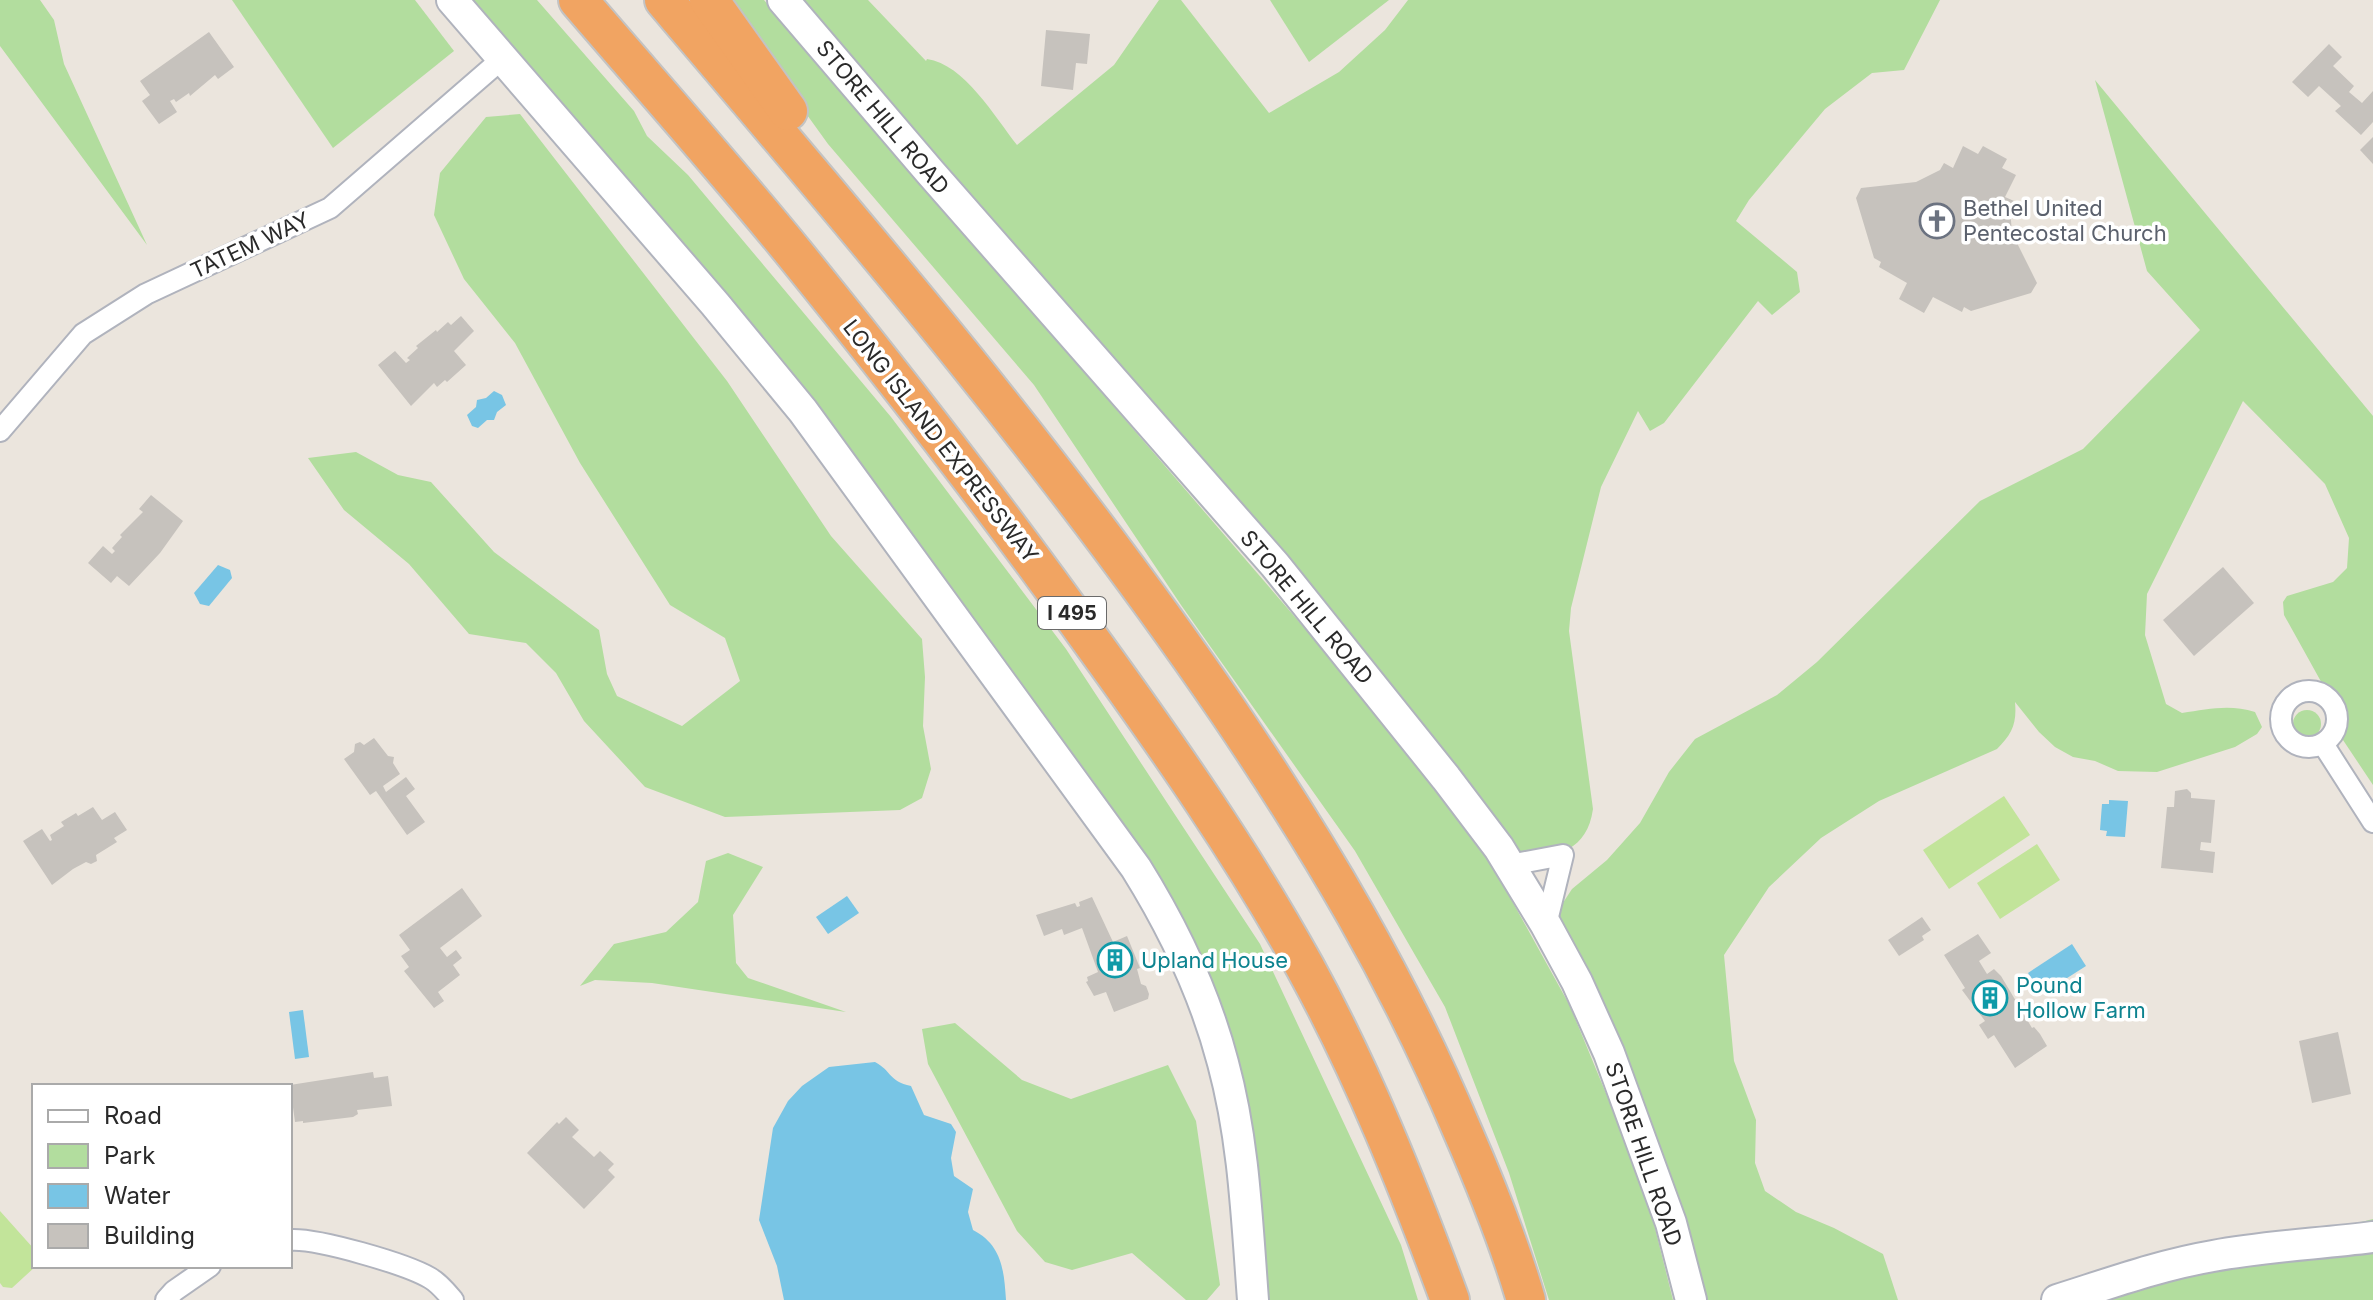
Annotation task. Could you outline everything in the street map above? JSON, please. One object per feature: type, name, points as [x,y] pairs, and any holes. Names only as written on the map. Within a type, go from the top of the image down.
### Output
[{"type":"highway","name":"LONG ISLAND EXPRESSWAY","points":[[578,0],[792,251],[924,417],[1038,566],[1230,841],[1305,967],[1366,1088],[1450,1300]]},
{"type":"highway","points":[[664,0],[859,228],[987,385],[1097,527],[1197,665],[1292,806],[1370,936],[1439,1076],[1481,1175],[1526,1300]]},
{"type":"highway","points":[[709,0],[987,385]]},
{"type":"main road","points":[[452,0],[715,304],[803,411],[1096,810],[1154,897],[1191,972],[1224,1064],[1242,1164],[1253,1300]]},
{"type":"main road","name":"STORE HILL ROAD","points":[[783,0],[1275,565],[1446,778],[1510,865],[1577,982],[1609,1053],[1671,1223],[1691,1300]]},
{"type":"main road","points":[[2057,1300],[2210,1256],[2275,1246],[2373,1237]]},
{"type":"street","name":"TATEM WAY","points":[[0,431],[83,334],[146,294],[330,208],[503,58]]},
{"type":"street","points":[[2323,744],[2373,822]]},
{"type":"street","points":[[1510,865],[1563,855],[1546,925]]},
{"type":"street","points":[[292,1240],[307,1239],[431,1278],[453,1300]]},
{"type":"street","points":[[166,1300],[207,1268]]},
{"type":"green space","points":[[0,0],[40,0],[54,20],[64,64],[147,245],[0,46]]},
{"type":"green space","points":[[232,0],[415,0],[454,51],[333,148]]},
{"type":"green space","points":[[465,0],[537,0],[634,111],[647,136],[688,175],[891,417],[1066,649],[1260,944],[1401,1245],[1418,1300],[1269,1300],[1237,1064],[1191,933],[1094,782],[772,347]]},
{"type":"green space","points":[[724,0],[764,0],[1338,667],[1489,859],[1570,1006],[1645,1188],[1673,1300],[1549,1300],[1509,1173],[1445,1007],[1355,851],[1181,605],[1034,385],[828,144]]},
{"type":"green space","points":[[783,0],[868,0],[926,61],[941,63],[966,81],[1017,145],[1114,65],[1159,0],[1181,0],[1269,113],[1339,72],[1385,30],[1408,0],[1940,0],[1904,70],[1872,73],[1825,109],[1749,200],[1736,221],[1797,272],[1800,292],[1772,315],[1758,301],[1664,423],[1650,431],[1638,411],[1601,487],[1571,608],[1569,631],[1593,809],[1583,837],[1552,856],[1510,865]]},
{"type":"green space","points":[[1270,0],[1389,0],[1309,62]]},
{"type":"green space","points":[[2095,80],[2373,416],[2373,785],[2339,734],[2334,705],[2284,615],[2283,602],[2287,596],[2333,582],[2347,568],[2349,538],[2325,484],[2243,401],[2147,594],[2145,635],[2166,704],[2182,713],[2219,708],[2255,712],[2262,727],[2257,734],[2235,747],[2157,772],[2118,771],[2095,761],[2073,757],[2055,747],[2015,702],[2012,728],[1997,749],[1879,801],[1821,838],[1769,887],[1724,955],[1734,1061],[1756,1120],[1755,1163],[1765,1191],[1796,1212],[1883,1254],[1898,1300],[1691,1300],[1551,921],[1572,889],[1607,860],[1640,823],[1669,772],[1695,739],[1777,695],[1817,662],[1980,501],[2083,449],[2200,330],[2147,271]]},
{"type":"green space","points":[[520,114],[727,381],[831,536],[922,639],[925,677],[923,726],[931,769],[922,798],[900,810],[725,817],[645,787],[584,721],[556,673],[526,643],[469,634],[409,564],[344,510],[308,458],[356,452],[398,475],[431,482],[494,552],[599,630],[607,674],[617,696],[682,726],[740,681],[725,638],[670,605],[580,463],[515,343],[464,279],[434,215],[440,173],[486,117]]},
{"type":"green space","points":[[2307,710],[2317,714],[2321,724],[2317,734],[2307,738],[2297,734],[2293,724],[2297,714]]},
{"type":"green space","points":[[2004,796],[2030,835],[1949,889],[1923,850]]},
{"type":"green space","points":[[2037,844],[2060,880],[2000,919],[1977,883]]},
{"type":"green space","points":[[728,853],[763,867],[733,915],[736,963],[748,978],[846,1012],[652,983],[595,980],[580,986],[614,944],[666,932],[698,902],[706,861]]},
{"type":"green space","points":[[955,1023],[1022,1080],[1071,1099],[1168,1065],[1196,1121],[1220,1285],[1207,1300],[1186,1300],[1132,1253],[1072,1270],[1045,1262],[1017,1231],[928,1064],[922,1029]]},
{"type":"green space","points":[[0,1211],[32,1247],[34,1268],[12,1288],[3,1287],[0,1283]]},
{"type":"green space","points":[[2373,1219],[2373,1300],[2057,1300]]},
{"type":"water","points":[[494,391],[502,395],[506,405],[497,412],[494,420],[487,420],[478,428],[472,426],[467,415],[476,407],[477,400],[486,398]]},
{"type":"water","points":[[218,565],[230,570],[232,578],[209,606],[200,604],[194,593]]},
{"type":"water","points":[[2109,800],[2128,801],[2125,837],[2106,836],[2107,831],[2100,830],[2102,804],[2109,804]]},
{"type":"water","points":[[847,896],[859,913],[828,934],[816,917]]},
{"type":"water","points":[[2072,944],[2086,966],[2042,994],[2028,973]]},
{"type":"water","points":[[303,1010],[309,1057],[295,1059],[289,1012]]},
{"type":"water","points":[[875,1062],[894,1079],[911,1086],[924,1115],[951,1124],[956,1132],[951,1158],[954,1176],[973,1189],[968,1212],[973,1230],[990,1243],[1000,1259],[1006,1300],[784,1300],[777,1266],[759,1220],[773,1128],[788,1101],[802,1086],[829,1067]]},
{"type":"building","points":[[1046,30],[1090,34],[1087,64],[1076,63],[1073,90],[1041,86]]},
{"type":"building","points":[[209,32],[234,67],[218,79],[215,75],[190,96],[189,93],[176,102],[174,99],[170,101],[177,112],[159,124],[142,101],[150,95],[140,81]]},
{"type":"building","points":[[2329,44],[2342,57],[2333,66],[2354,86],[2349,92],[2362,103],[2373,91],[2373,122],[2361,135],[2335,111],[2341,106],[2319,86],[2308,97],[2292,82]]},
{"type":"building","points":[[2373,137],[2373,164],[2360,150]]},
{"type":"building","name":"Bethel United Pentecostal Church","points":[[1963,146],[1978,154],[1983,146],[2007,159],[2002,168],[2016,175],[2005,197],[2014,201],[2010,208],[2012,233],[2037,283],[2031,293],[1971,311],[1964,307],[1962,312],[1933,297],[1924,313],[1899,299],[1907,283],[1879,267],[1881,262],[1874,258],[1856,198],[1861,188],[1916,182],[1940,170],[1944,163],[1953,168]]},
{"type":"building","points":[[461,316],[474,331],[454,351],[466,365],[447,382],[445,380],[437,387],[434,383],[411,406],[378,365],[395,351],[406,363],[418,348],[416,346]]},
{"type":"building","points":[[151,495],[183,521],[160,553],[129,586],[117,576],[111,583],[88,563],[103,546],[112,554],[115,551],[112,548],[122,537],[120,535],[143,512],[139,509]]},
{"type":"building","points":[[2223,567],[2254,603],[2194,656],[2163,620]]},
{"type":"building","points":[[374,738],[388,756],[394,757],[393,763],[400,774],[383,786],[386,792],[406,777],[415,789],[406,796],[425,822],[407,835],[376,791],[370,795],[344,759],[354,752],[355,744],[360,742],[364,745]]},
{"type":"building","points":[[2187,789],[2191,798],[2215,800],[2211,843],[2201,842],[2200,850],[2215,852],[2213,873],[2161,868],[2167,807],[2174,807],[2175,791]]},
{"type":"building","points":[[93,807],[102,820],[115,812],[127,830],[114,838],[117,842],[96,855],[97,861],[91,864],[86,862],[52,885],[23,841],[42,829],[50,841],[50,835],[64,826],[61,822]]},
{"type":"building","points":[[462,888],[482,916],[440,948],[447,957],[456,950],[462,958],[453,965],[460,975],[438,992],[444,1001],[434,1008],[404,971],[409,967],[401,956],[410,950],[399,935]]},
{"type":"building","name":"Upland House","points":[[1092,897],[1113,942],[1127,936],[1140,968],[1137,969],[1141,984],[1146,986],[1149,994],[1148,999],[1114,1012],[1106,992],[1094,996],[1086,982],[1087,977],[1098,972],[1082,928],[1064,935],[1062,929],[1044,936],[1036,915],[1075,903],[1077,907],[1080,906],[1079,902]]},
{"type":"building","points":[[1922,917],[1931,930],[1922,936],[1924,940],[1899,956],[1888,940]]},
{"type":"building","name":"Pound Hollow Farm","points":[[1978,934],[1991,953],[1979,961],[1987,974],[1994,969],[2001,976],[2032,1028],[2047,1046],[2015,1068],[1994,1035],[1988,1039],[1979,1025],[1985,1021],[1962,990],[1965,988],[1944,955]]},
{"type":"building","points":[[2338,1032],[2351,1094],[2312,1103],[2299,1041]]},
{"type":"building","points":[[373,1072],[374,1078],[388,1076],[392,1106],[357,1110],[358,1114],[353,1117],[295,1122],[292,1085]]},
{"type":"building","points":[[566,1117],[579,1130],[572,1137],[594,1157],[600,1151],[614,1164],[608,1170],[615,1177],[584,1209],[527,1153],[557,1122],[559,1124]]},
{"type":"place","name":"Bethel United Pentecostal Church","points":[[1937,221]]},
{"type":"place","name":"Upland House","points":[[1115,960]]},
{"type":"place","name":"Pound Hollow Farm","points":[[1990,998]]}]
